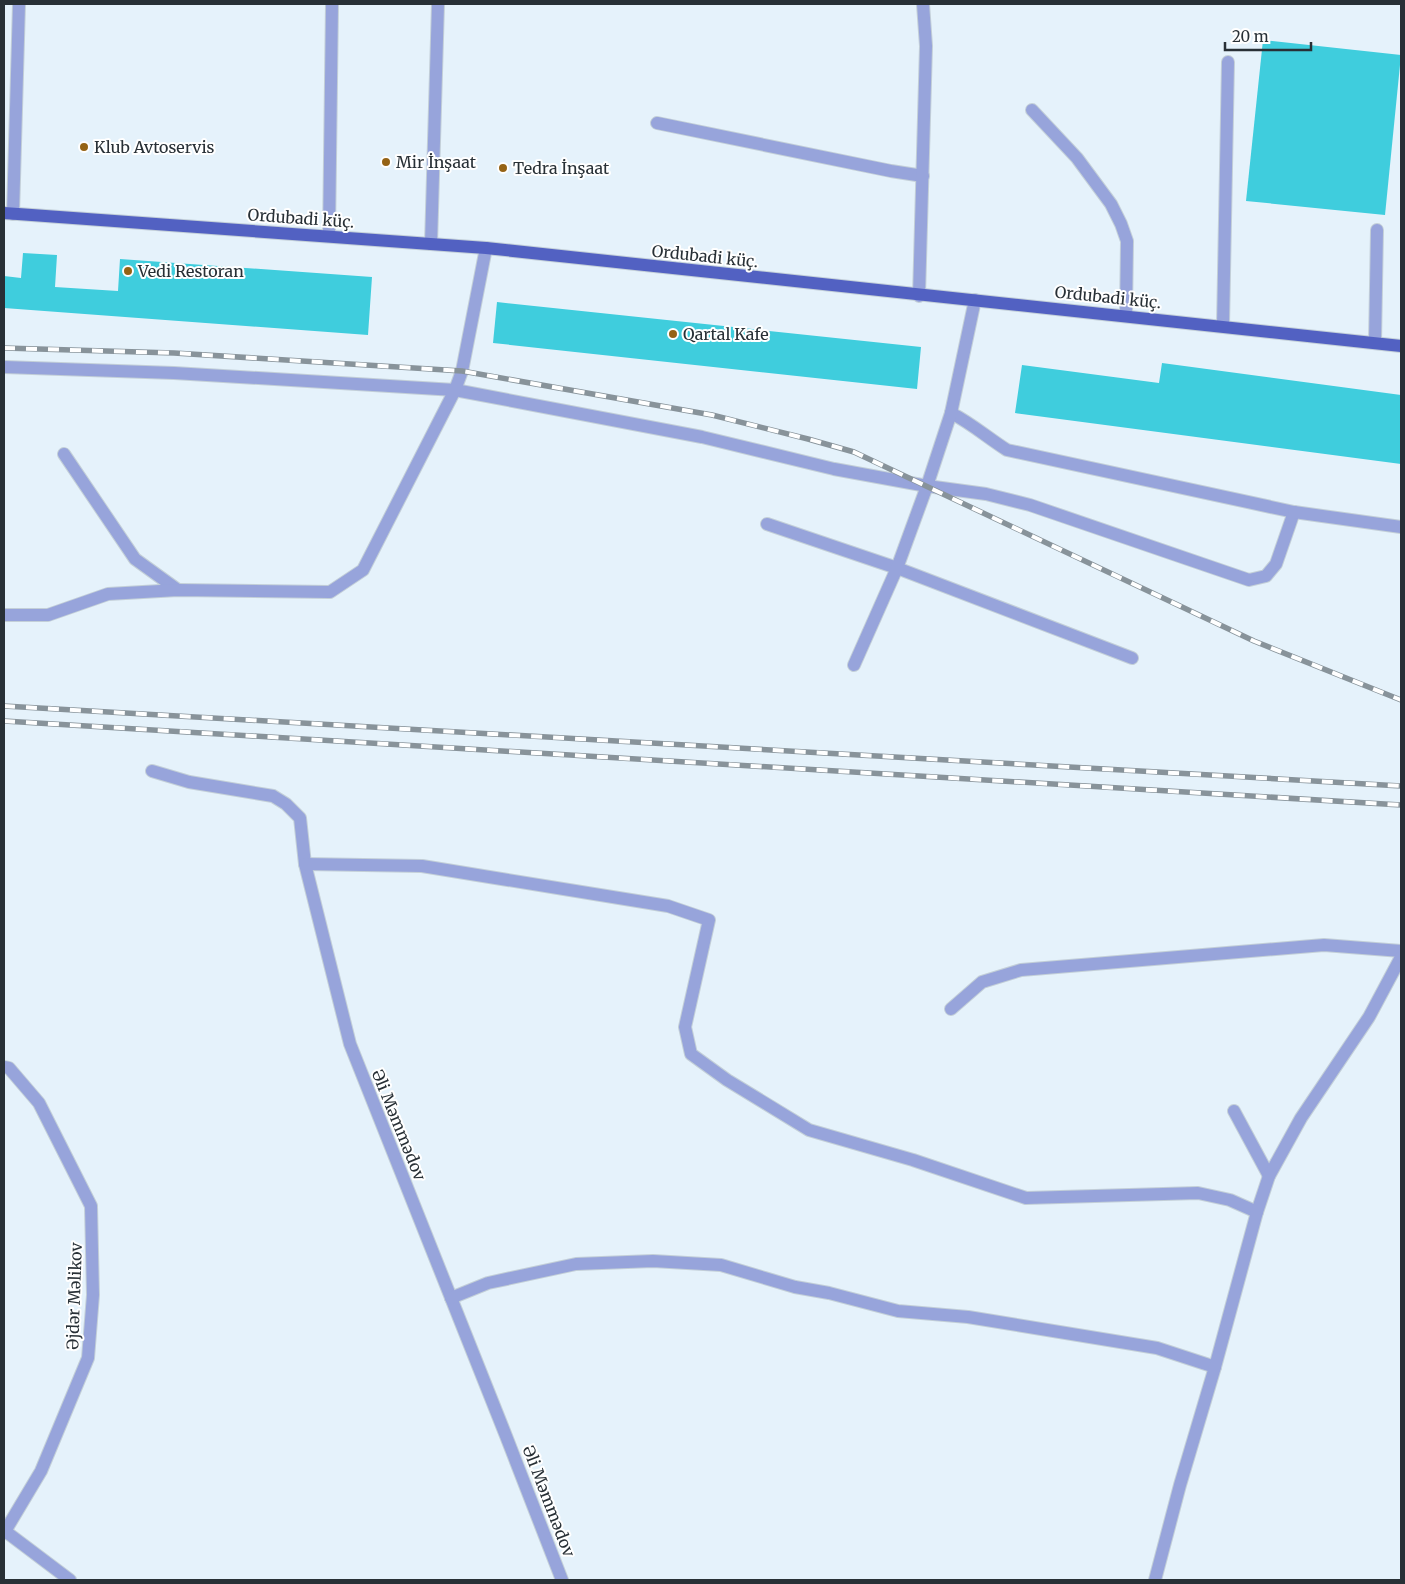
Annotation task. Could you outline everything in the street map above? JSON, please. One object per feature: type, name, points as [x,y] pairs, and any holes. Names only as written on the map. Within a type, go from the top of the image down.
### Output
[{"type":"main road","name":"Ordubadi küç.","points":[[8,214],[486,248],[919,296],[1126,315],[1401,346]]},
{"type":"street","points":[[8,214],[19,4]]},
{"type":"street","points":[[329,236],[332,4]]},
{"type":"street","points":[[431,244],[438,4]]},
{"type":"street","points":[[919,296],[926,46],[923,4]]},
{"type":"street","points":[[1223,326],[1228,62]]},
{"type":"street","points":[[1032,110],[1078,158],[1111,204],[1121,224],[1127,242],[1126,315]]},
{"type":"street","points":[[657,123],[923,176]]},
{"type":"street","points":[[1375,343],[1377,230]]},
{"type":"street","points":[[4,615],[48,615],[108,594],[178,590],[330,592],[363,570],[462,371],[486,248]]},
{"type":"street","points":[[854,665],[897,568],[927,486],[951,414],[976,300]]},
{"type":"street","points":[[4,367],[174,373],[454,390],[702,437],[834,469],[927,486],[986,494],[1030,505],[1249,580],[1266,576],[1276,564],[1294,512]]},
{"type":"street","points":[[951,414],[967,421],[1007,450],[1294,512],[1401,527]]},
{"type":"street","points":[[64,454],[135,559],[178,590]]},
{"type":"street","points":[[767,524],[897,568],[1132,658]]},
{"type":"street","name":"Əli Məmmədov","points":[[152,771],[189,782],[273,796],[286,804],[300,818],[305,864],[350,1044],[562,1580]]},
{"type":"street","points":[[305,864],[422,866],[668,906],[709,920],[685,1027],[690,1054],[727,1080],[809,1130],[913,1160],[1026,1198],[1198,1193],[1230,1200],[1257,1212]]},
{"type":"street","points":[[951,1009],[982,982],[1020,970],[1324,945],[1401,952]]},
{"type":"street","points":[[1155,1580],[1257,1212],[1269,1176],[1301,1118],[1369,1017],[1401,957]]},
{"type":"street","name":"Əjdər Məlikov","points":[[4,1067],[9,1068],[39,1103],[91,1206],[93,1295],[88,1358],[42,1471],[5,1532]]},
{"type":"street","points":[[1234,1111],[1269,1176]]},
{"type":"street","points":[[451,1298],[488,1283],[576,1264],[653,1261],[721,1265],[795,1287],[828,1293],[898,1311],[968,1317],[1157,1348],[1215,1367]]},
{"type":"street","points":[[5,1532],[70,1580]]},
{"type":"building","points":[[1263,40],[1401,55],[1385,215],[1246,201]]},
{"type":"building","points":[[23,253],[57,255],[55,287],[118,291],[120,259],[372,277],[368,335],[4,308],[4,276],[21,278]]},
{"type":"building","points":[[497,302],[921,347],[917,389],[493,343]]},
{"type":"building","points":[[1162,363],[1401,395],[1401,464],[1015,413],[1022,365],[1159,383]]},
{"type":"railway","points":[[4,348],[174,353],[462,371],[712,415],[808,439],[854,452],[1254,641],[1401,700]]},
{"type":"railway","points":[[4,706],[1401,786]]},
{"type":"railway","points":[[4,721],[1401,805]]},
{"type":"place","name":"Klub Avtoservis","points":[[84,147]]},
{"type":"place","name":"Mir İnşaat","points":[[386,162]]},
{"type":"place","name":"Tedra İnşaat","points":[[503,168]]},
{"type":"place","name":"Vedi Restoran","points":[[128,271]]},
{"type":"place","name":"Qartal Kafe","points":[[673,334]]}]
